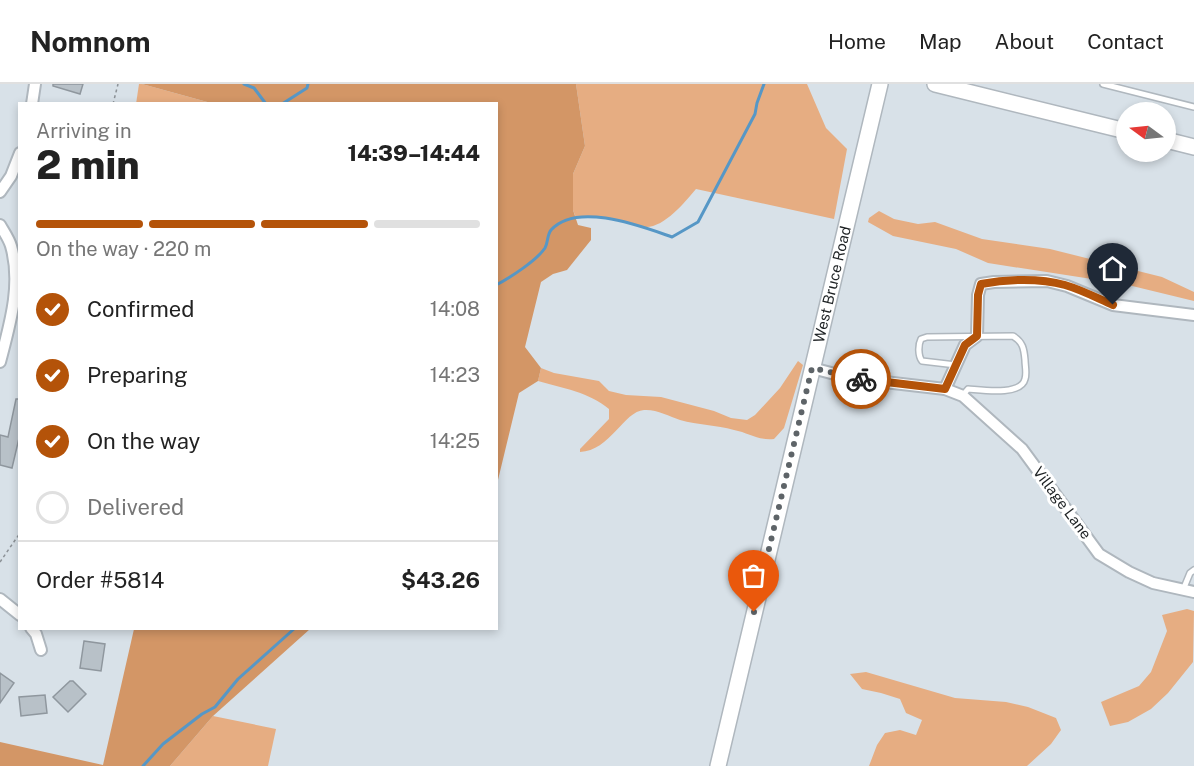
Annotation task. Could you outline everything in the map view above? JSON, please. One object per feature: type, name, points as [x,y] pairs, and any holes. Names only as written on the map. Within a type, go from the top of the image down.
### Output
[{"type":"street","points":[[32,102],[35,84]]},
{"type":"street","name":"West Bruce Road","points":[[718,766],[880,84]]},
{"type":"street","points":[[935,84],[1116,129]]},
{"type":"street","points":[[1176,142],[1194,147]]},
{"type":"street","points":[[0,192],[11,176],[18,158]]},
{"type":"street","points":[[0,225],[11,244],[17,279],[11,318],[0,362]]},
{"type":"street","points":[[945,389],[965,345],[977,336],[978,295],[981,284],[1047,281],[1067,286],[1113,305],[1194,315]]},
{"type":"street","name":"Village Lane","points":[[812,368],[850,378],[945,389],[963,396],[1022,449],[1100,554],[1153,584],[1189,591]]},
{"type":"street","points":[[0,599],[18,613]]},
{"type":"street","points":[[33,630],[41,650]]},
{"type":"lane","points":[[1103,84],[1194,106]]},
{"type":"lane","points":[[956,365],[922,361],[919,358],[921,339],[1013,336],[1020,340],[1024,349],[1026,378],[1022,386],[1012,390],[968,389],[963,396]]},
{"type":"lane","points":[[1189,591],[1190,573],[1194,570]]},
{"type":"path","points":[[114,102],[118,84]]},
{"type":"path","points":[[0,562],[18,536]]},
{"type":"shaded area","points":[[139,84],[142,84],[207,102],[136,102]]},
{"type":"shaded area","points":[[142,84],[576,84],[585,146],[573,174],[573,210],[578,225],[591,228],[591,240],[567,270],[553,274],[541,282],[525,347],[541,368],[538,381],[519,393],[498,480],[498,102],[207,102]]},
{"type":"shaded area","points":[[576,84],[807,84],[826,128],[847,149],[834,219],[696,189],[667,219],[652,226],[643,227],[604,218],[576,218],[573,210],[573,174],[585,146]]},
{"type":"shaded area","points":[[879,211],[894,219],[918,224],[935,222],[982,239],[1050,249],[1162,277],[1194,292],[1194,301],[1124,284],[988,263],[956,249],[893,236],[868,222],[869,218]]},
{"type":"shaded area","points":[[798,361],[803,365],[784,428],[774,439],[759,438],[727,428],[687,422],[658,412],[644,410],[630,417],[600,445],[580,452],[580,449],[609,419],[609,409],[593,398],[538,381],[541,368],[554,373],[599,381],[609,391],[626,395],[661,397],[714,411],[731,418],[747,420],[755,415],[780,388]]},
{"type":"shaded area","points":[[1187,609],[1194,611],[1193,662],[1168,693],[1151,709],[1128,722],[1110,726],[1101,702],[1139,686],[1151,672],[1167,631],[1162,615]]},
{"type":"shaded area","points":[[134,630],[309,630],[213,716],[170,766],[0,766],[0,742],[103,765]]},
{"type":"shaded area","points":[[866,672],[955,698],[1006,702],[1028,707],[1056,718],[1061,730],[1051,744],[1027,766],[869,766],[877,745],[885,733],[900,730],[916,735],[922,720],[906,713],[900,699],[862,689],[850,674]]},
{"type":"shaded area","points":[[213,716],[276,729],[268,766],[170,766]]},
{"type":"building","points":[[53,84],[83,84],[80,94],[53,86]]},
{"type":"building","points":[[16,399],[18,399],[18,442],[12,468],[0,465],[0,435],[8,437]]},
{"type":"building","points":[[84,641],[105,644],[101,671],[80,668]]},
{"type":"building","points":[[0,673],[14,683],[0,703]]},
{"type":"building","points":[[70,681],[73,681],[86,694],[68,712],[53,697]]},
{"type":"building","points":[[45,695],[47,713],[21,716],[19,697]]},
{"type":"waterway","points":[[244,84],[254,88],[264,102]]},
{"type":"waterway","points":[[285,102],[307,88],[308,84]]},
{"type":"waterway","points":[[498,284],[536,258],[545,248],[551,230],[562,222],[577,217],[610,219],[672,237],[698,222],[755,114],[764,84]]},
{"type":"waterway","points":[[143,766],[163,744],[202,714],[215,707],[238,679],[293,630]]},
{"type":"way so far","points":[[754,612],[812,368],[861,379]]},
{"type":"route","points":[[861,379],[945,389],[965,345],[977,336],[978,295],[981,284],[1047,281],[1067,286],[1113,305]]}]
